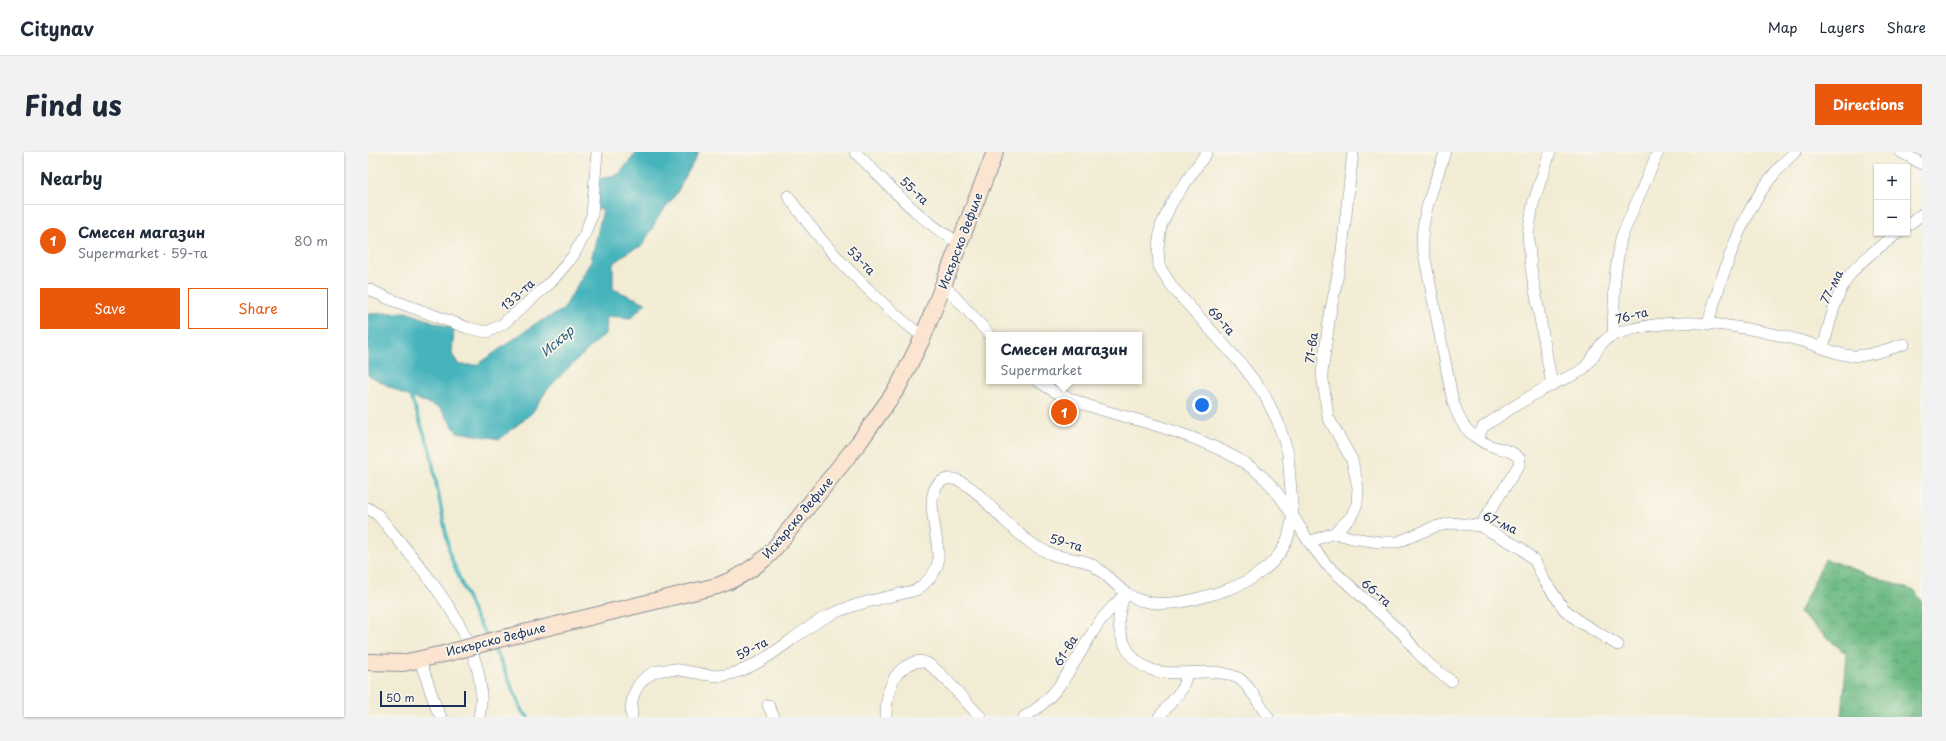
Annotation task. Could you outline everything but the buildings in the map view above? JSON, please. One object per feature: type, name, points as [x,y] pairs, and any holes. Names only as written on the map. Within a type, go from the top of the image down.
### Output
[{"type":"main road","name":"Искърско дефиле","points":[[368,662],[402,663],[420,660],[499,639],[717,586],[737,579],[755,568],[770,554],[798,519],[880,414],[898,387],[923,337],[995,152]]},
{"type":"street","name":"133-та","points":[[368,289],[387,298],[468,328],[487,332],[503,324],[551,282],[573,256],[584,236],[592,215],[597,152]]},
{"type":"street","name":"55-та","points":[[855,152],[924,219],[940,232],[960,243]]},
{"type":"street","name":"69-та","points":[[1207,152],[1172,202],[1161,226],[1158,247],[1159,266],[1173,288],[1243,366],[1264,394],[1278,422],[1288,453],[1293,516]]},
{"type":"street","name":"71-ва","points":[[1334,533],[1351,517],[1357,504],[1358,487],[1352,460],[1328,417],[1322,373],[1330,314],[1341,259],[1353,152]]},
{"type":"street","points":[[1445,152],[1424,214],[1422,243],[1453,402],[1464,428],[1488,446],[1515,454],[1520,459],[1518,465],[1480,526]]},
{"type":"street","points":[[1550,152],[1533,204],[1528,234],[1532,268],[1552,385]]},
{"type":"street","points":[[1613,334],[1615,276],[1621,238],[1658,152]]},
{"type":"street","points":[[1708,323],[1730,250],[1750,210],[1766,182],[1780,165],[1795,152]]},
{"type":"street","points":[[1901,152],[1922,164]]},
{"type":"street","name":"53-та","points":[[788,196],[804,219],[823,241],[885,305],[923,337]]},
{"type":"street","points":[[1910,224],[1922,214]]},
{"type":"street","name":"77-ма","points":[[1823,346],[1839,296],[1848,277],[1863,261],[1894,236]]},
{"type":"street","points":[[944,285],[987,332]]},
{"type":"street","name":"76-та","points":[[1480,440],[1480,433],[1483,427],[1552,385],[1582,370],[1588,364],[1603,341],[1613,334],[1651,324],[1676,322],[1708,323],[1762,331],[1823,346],[1841,354],[1855,356],[1868,355],[1904,344]]},
{"type":"street","points":[[1044,384],[1077,402],[1186,436],[1247,465],[1267,480],[1281,497],[1293,516]]},
{"type":"street","name":"59-та","points":[[632,717],[631,703],[636,688],[655,672],[667,670],[729,675],[771,656],[805,630],[827,617],[852,608],[916,590],[925,584],[932,576],[937,565],[938,546],[931,500],[934,490],[940,483],[948,479],[958,480],[969,486],[1022,537],[1038,548],[1054,555],[1088,563],[1102,572],[1125,594],[1142,601],[1157,604],[1181,602],[1233,588],[1257,575],[1275,558],[1287,540],[1293,516]]},
{"type":"street","points":[[368,508],[378,515],[444,597],[476,661],[481,682],[482,704],[479,717]]},
{"type":"street","name":"66-та","points":[[1293,516],[1309,542],[1332,569],[1403,634],[1416,651],[1431,666],[1451,681]]},
{"type":"street","name":"67-ма","points":[[1334,533],[1379,542],[1398,542],[1434,527],[1452,524],[1480,526],[1521,548],[1535,561],[1544,580],[1564,609],[1580,622],[1618,645]]},
{"type":"street","points":[[1309,542],[1334,533]]},
{"type":"street","points":[[1125,594],[1118,613],[1118,626],[1123,641],[1131,655],[1139,664],[1150,670],[1187,674],[1226,673],[1240,679],[1268,717]]},
{"type":"street","name":"61-ва","points":[[1024,717],[1046,702],[1060,686],[1099,623],[1125,594]]},
{"type":"street","points":[[420,660],[436,707],[441,717]]},
{"type":"street","points":[[886,717],[889,689],[898,673],[911,663],[924,661],[936,669],[968,706],[981,717]]},
{"type":"street","points":[[1159,717],[1182,689],[1187,674]]},
{"type":"street","points":[[768,705],[774,717]]},
{"type":"green space","points":[[1825,559],[1915,591],[1922,602],[1922,717],[1842,717],[1847,655],[1799,613]]},
{"type":"water","name":"Искър","points":[[637,152],[699,152],[676,194],[658,218],[642,246],[629,251],[613,264],[613,289],[646,303],[631,318],[607,316],[606,333],[547,390],[532,413],[500,439],[457,432],[440,408],[403,394],[368,375],[368,314],[406,312],[454,329],[452,354],[459,365],[477,365],[535,324],[563,310],[591,261],[603,209],[596,209],[599,179],[619,174]]},
{"type":"waterway","points":[[410,394],[430,450],[450,555],[474,614],[488,638]]},
{"type":"waterway","points":[[492,645],[502,664],[522,711],[528,717]]},
{"type":"place","name":"Смесен магазин","points":[[1064,412]]}]
